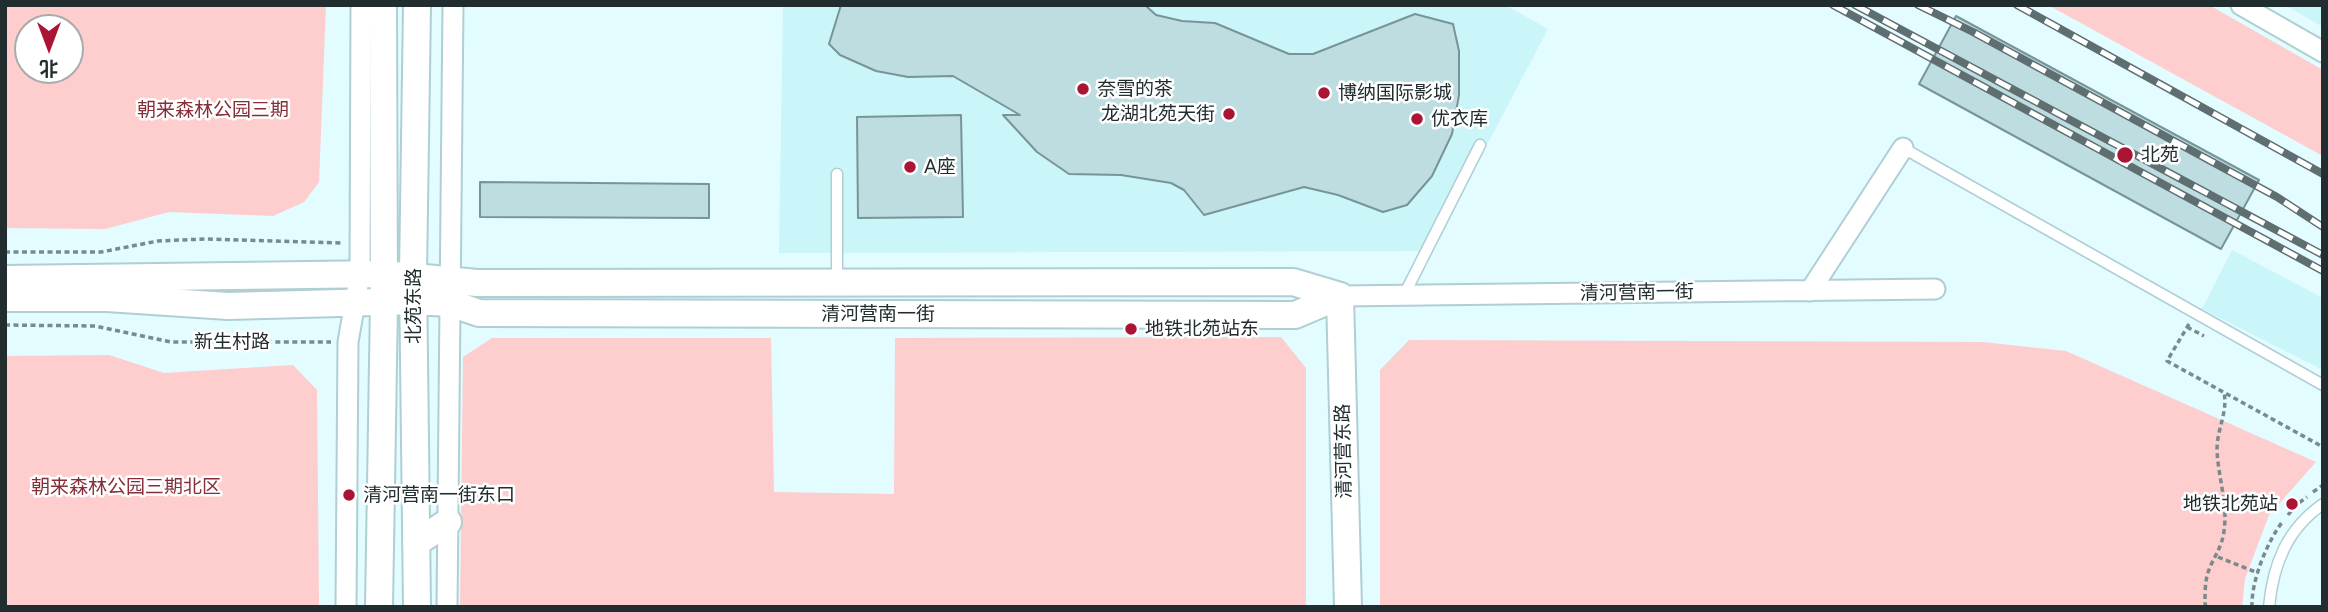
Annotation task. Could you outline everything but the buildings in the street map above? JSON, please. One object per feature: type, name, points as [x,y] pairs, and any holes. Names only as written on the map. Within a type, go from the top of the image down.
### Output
[{"type":"street","points":[[361,5],[359,243],[372,274]]},
{"type":"street","name":"北苑东路","points":[[379,607],[384,302],[372,274],[383,5]]},
{"type":"street","name":"北苑东路","points":[[416,607],[413,288],[418,5]]},
{"type":"street","points":[[447,607],[453,5]]},
{"type":"street","points":[[2241,5],[2323,52]]},
{"type":"street","points":[[1810,291],[1903,148]]},
{"type":"street","points":[[346,607],[348,342],[356,302],[372,274]]},
{"type":"street","points":[[5,279],[372,274],[413,288]]},
{"type":"street","name":"清河营南一街","points":[[413,288],[450,291],[477,283],[1293,282],[1340,296],[1934,289]]},
{"type":"street","name":"新生村路","points":[[5,299],[107,298],[228,306],[384,302],[413,288]]},
{"type":"street","name":"清河营南一街","points":[[450,291],[479,313],[1295,315],[1340,296]]},
{"type":"street","name":"清河营东路","points":[[1340,296],[1348,607]]},
{"type":"street","points":[[416,543],[447,522]]},
{"type":"lane","points":[[1404,295],[1480,145]]},
{"type":"lane","points":[[1903,148],[2323,385]]},
{"type":"lane","points":[[837,174],[837,282]]},
{"type":"lane","points":[[2269,607],[2271,585],[2293,530],[2307,515],[2323,505]]},
{"type":"path","points":[[5,252],[101,252],[158,241],[205,239],[359,243]]},
{"type":"path","points":[[2195,313],[2167,361],[2323,447]]},
{"type":"path","name":"新生村路","points":[[5,325],[94,326],[172,342],[348,342]]},
{"type":"path","points":[[2206,607],[2207,576],[2217,556],[2224,531],[2225,505],[2217,452],[2218,430],[2226,407],[2224,392]]},
{"type":"path","points":[[2217,556],[2258,573]]},
{"type":"shaded area","points":[[783,5],[1505,5],[1548,29],[1431,251],[779,253]]},
{"type":"shaded area","points":[[2285,5],[2323,5],[2323,27]]},
{"type":"shaded area","points":[[2232,250],[2323,298],[2323,370],[2202,309]]},
{"type":"green space","name":"朝来森林公园三期","points":[[5,5],[326,5],[319,182],[304,202],[273,216],[169,212],[105,229],[5,228]]},
{"type":"green space","points":[[2048,5],[2209,5],[2323,70],[2323,156]]},
{"type":"green space","points":[[1281,337],[1306,368],[1306,607],[460,607],[463,357],[492,338],[771,338],[774,492],[894,494],[895,338]]},
{"type":"green space","points":[[1409,340],[1982,342],[2066,351],[2316,462],[2269,515],[2245,579],[2242,607],[1380,607],[1380,370]]},
{"type":"green space","name":"朝来森林公园三期北区","points":[[109,355],[164,373],[293,365],[317,390],[319,607],[5,607],[5,356]]},
{"type":"railway","points":[[1833,5],[2323,271]]},
{"type":"railway","points":[[1855,5],[2323,255]]},
{"type":"railway","points":[[1918,5],[1973,32],[2277,197],[2323,227]]},
{"type":"railway","points":[[2017,5],[2323,174]]},
{"type":"place","name":"奈雪的茶","points":[[1083,89]]},
{"type":"place","name":"博纳国际影城","points":[[1324,93]]},
{"type":"place","name":"龙湖北苑天街","points":[[1229,114]]},
{"type":"place","name":"优衣库","points":[[1417,119]]},
{"type":"place","name":"北苑","points":[[2125,155]]},
{"type":"place","name":"A座","points":[[910,167]]},
{"type":"place","name":"地铁北苑站东","points":[[1131,329]]},
{"type":"place","name":"清河营南一街东口","points":[[349,495]]},
{"type":"place","name":"地铁北苑站","points":[[2292,504]]}]
